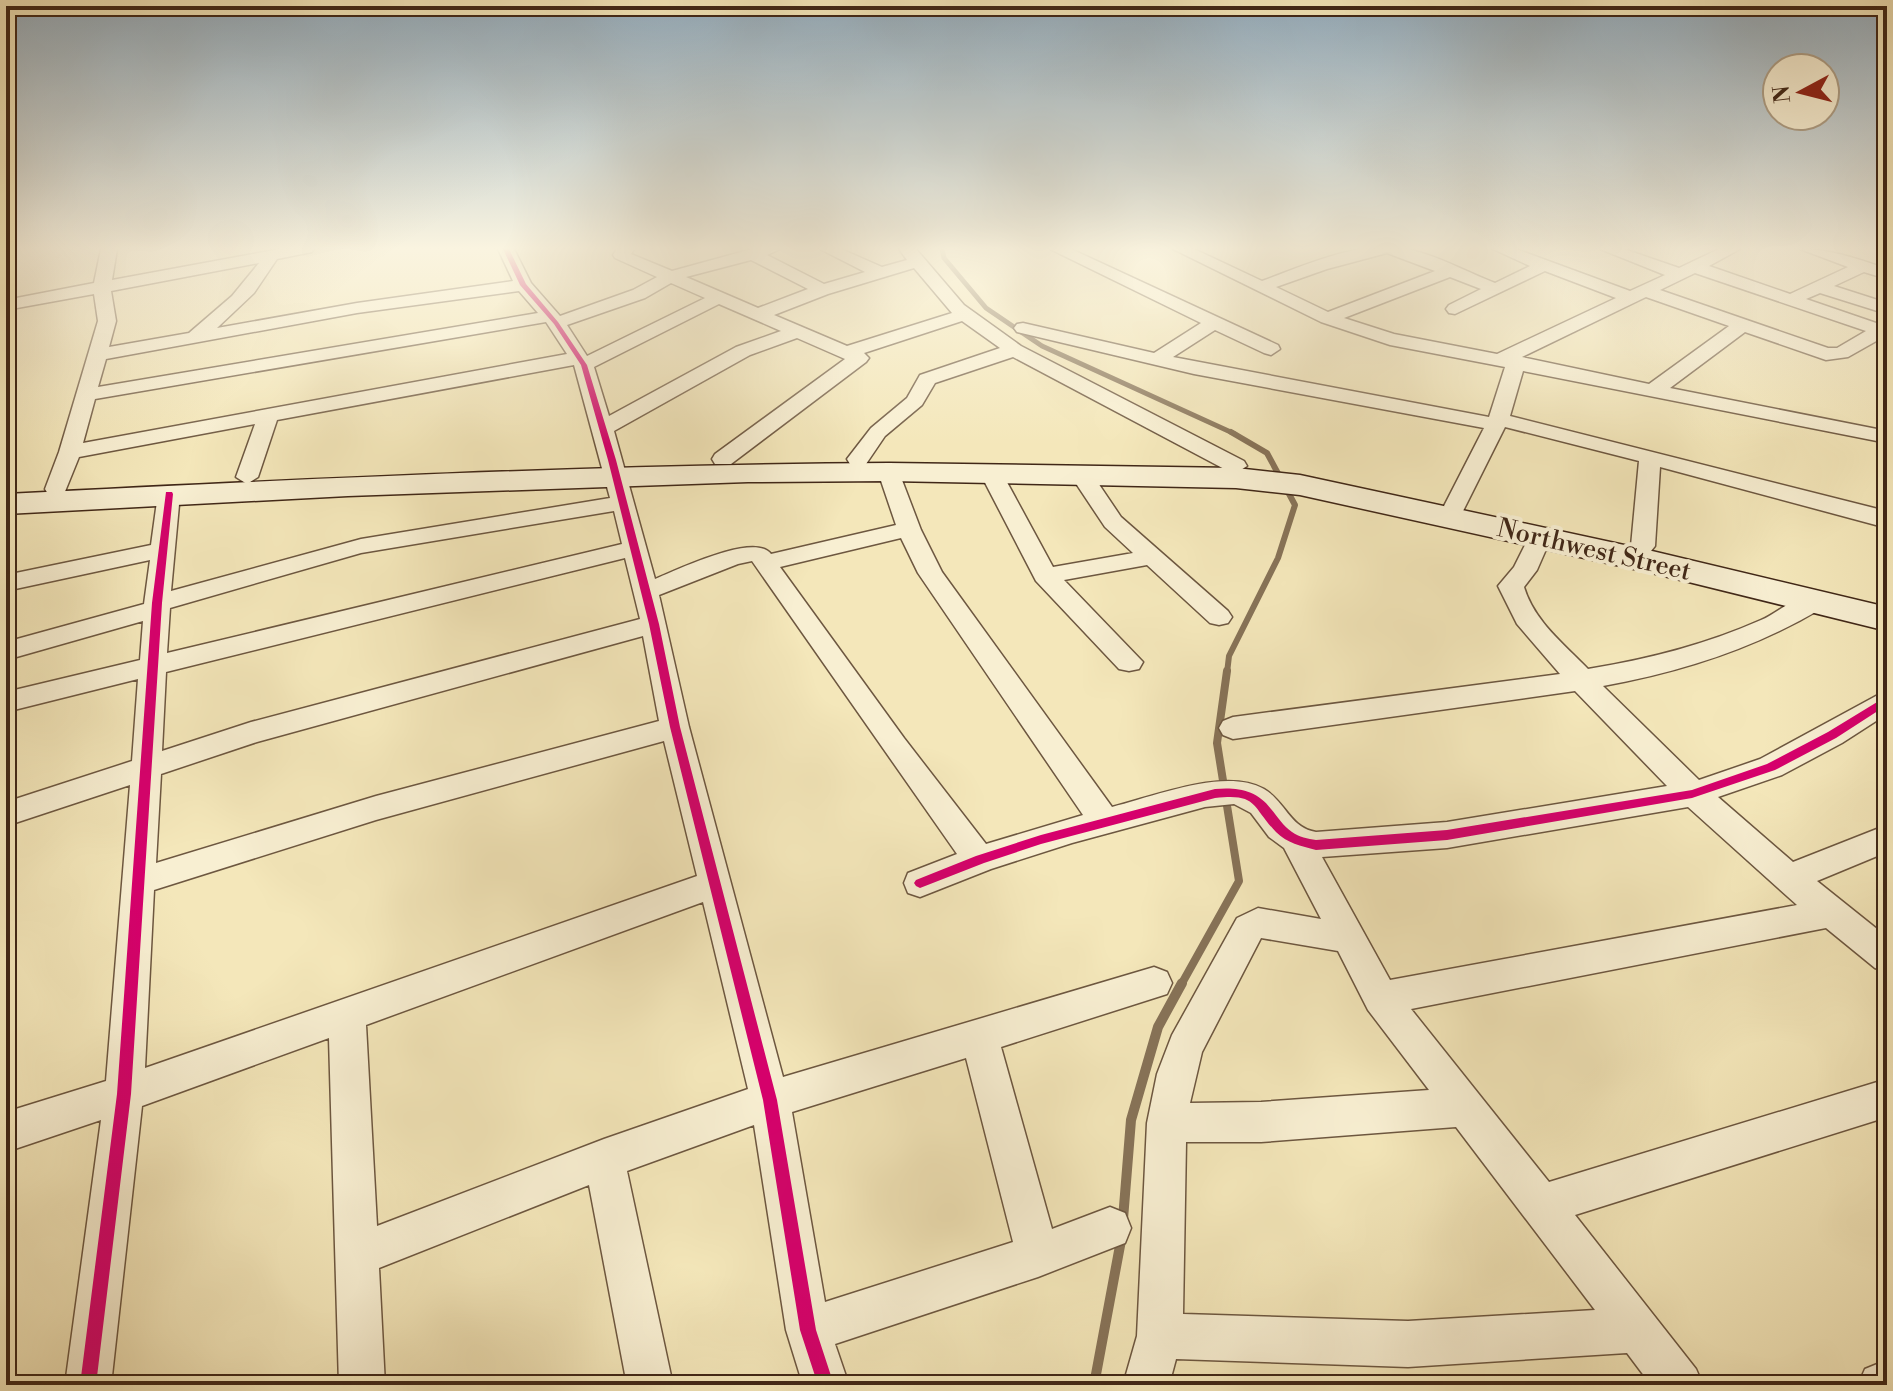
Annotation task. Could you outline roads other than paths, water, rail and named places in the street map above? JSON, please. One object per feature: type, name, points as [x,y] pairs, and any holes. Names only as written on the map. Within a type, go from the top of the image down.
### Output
[{"type":"main road","points":[[6,491],[247,477],[616,480],[723,459],[858,459],[1255,472],[1300,479]]},
{"type":"main road","points":[[6,504],[169,494],[889,472],[1082,476],[1255,472]]},
{"type":"main road","name":"Northwest Street","points":[[1300,479],[1455,506],[1643,546],[1887,604]]},
{"type":"main road","name":"Northwest Street","points":[[1300,479],[1887,619]]},
{"type":"street","points":[[56,489],[70,452],[107,321],[106,314]]},
{"type":"street","points":[[195,336],[221,314]]},
{"type":"street","points":[[97,355],[323,314]]},
{"type":"street","points":[[549,314],[582,362],[636,548],[675,727],[770,1100],[808,1330],[826,1385]]},
{"type":"street","points":[[86,395],[575,314]]},
{"type":"street","points":[[70,452],[582,362],[684,314]]},
{"type":"street","points":[[723,459],[859,358],[759,314]]},
{"type":"street","points":[[845,353],[917,327],[965,314],[1014,350],[1255,472]]},
{"type":"street","points":[[1194,314],[1271,349]]},
{"type":"street","points":[[1318,314],[1390,339],[1887,437]]},
{"type":"street","points":[[1327,318],[1338,314]]},
{"type":"street","points":[[1509,361],[1600,314]]},
{"type":"street","points":[[1702,314],[1826,354],[1841,353],[1883,329]]},
{"type":"street","points":[[1835,314],[1883,329]]},
{"type":"street","points":[[1158,359],[1213,323]]},
{"type":"street","points":[[1653,391],[1741,326]]},
{"type":"street","points":[[1023,328],[1158,359],[1497,422],[1859,511],[1887,521]]},
{"type":"street","points":[[602,429],[743,351],[798,331]]},
{"type":"street","points":[[858,459],[878,432],[915,401],[927,379],[1014,350]]},
{"type":"street","points":[[1455,506],[1497,422],[1509,361]]},
{"type":"street","points":[[247,477],[268,415]]},
{"type":"street","points":[[1643,546],[1650,458]]},
{"type":"street","points":[[889,472],[909,530],[938,585],[1104,820]]},
{"type":"street","points":[[991,473],[1045,576],[1129,662]]},
{"type":"street","points":[[1082,476],[1113,522],[1219,617]]},
{"type":"street","points":[[6,651],[307,559],[616,480]]},
{"type":"street","points":[[88,1385],[124,1094],[157,606],[169,494]]},
{"type":"street","points":[[766,563],[858,539],[909,530]]},
{"type":"street","points":[[1539,538],[1525,570],[1511,586],[1520,612],[1692,794],[1830,913],[1887,957]]},
{"type":"street","points":[[6,702],[636,548]]},
{"type":"street","points":[[6,583],[162,550]]},
{"type":"street","points":[[6,814],[251,733],[650,608],[744,553],[758,553],[894,746],[978,858]]},
{"type":"street","points":[[1045,576],[1152,557]]},
{"type":"street","points":[[1233,728],[1581,680],[1713,648],[1761,632],[1789,619],[1813,602]]},
{"type":"street","points":[[1297,843],[1316,845],[1447,835],[1692,794],[1771,767],[1832,735],[1887,700]]},
{"type":"street","points":[[140,881],[376,808],[675,727]]},
{"type":"street","points":[[920,883],[978,858],[1104,820],[1227,794],[1256,799],[1284,834],[1297,843],[1381,998],[1680,1385]]},
{"type":"street","points":[[1790,878],[1887,838]]},
{"type":"street","points":[[6,1132],[124,1094],[717,883]]},
{"type":"street","points":[[1381,998],[1830,913]]},
{"type":"street","points":[[1146,1385],[1160,1336],[1167,1123],[1176,1074],[1185,1047],[1249,928],[1258,923],[1348,938]]},
{"type":"street","points":[[357,1255],[604,1159],[770,1100],[1154,983]]},
{"type":"street","points":[[347,1015],[362,1385]]},
{"type":"street","points":[[979,1036],[1038,1256]]},
{"type":"street","points":[[1541,1205],[1887,1098]]},
{"type":"street","points":[[1167,1123],[1261,1122],[1463,1107]]},
{"type":"street","points":[[604,1159],[650,1385]]},
{"type":"street","points":[[808,1330],[1038,1256],[1110,1228]]},
{"type":"street","points":[[1160,1336],[1408,1344],[1638,1330]]},
{"type":"street","points":[[1881,1385],[1887,1383]]},
{"type":"waterway","points":[[995,314],[1042,346],[1232,433]]},
{"type":"waterway","points":[[1227,673],[1229,656],[1278,558],[1295,505],[1267,453],[1232,433]]},
{"type":"waterway","points":[[1181,985],[1239,881],[1217,743],[1227,671]]},
{"type":"waterway","points":[[1123,1219],[1131,1120],[1158,1027],[1182,983]]},
{"type":"waterway","points":[[1094,1385],[1122,1235]]}]
